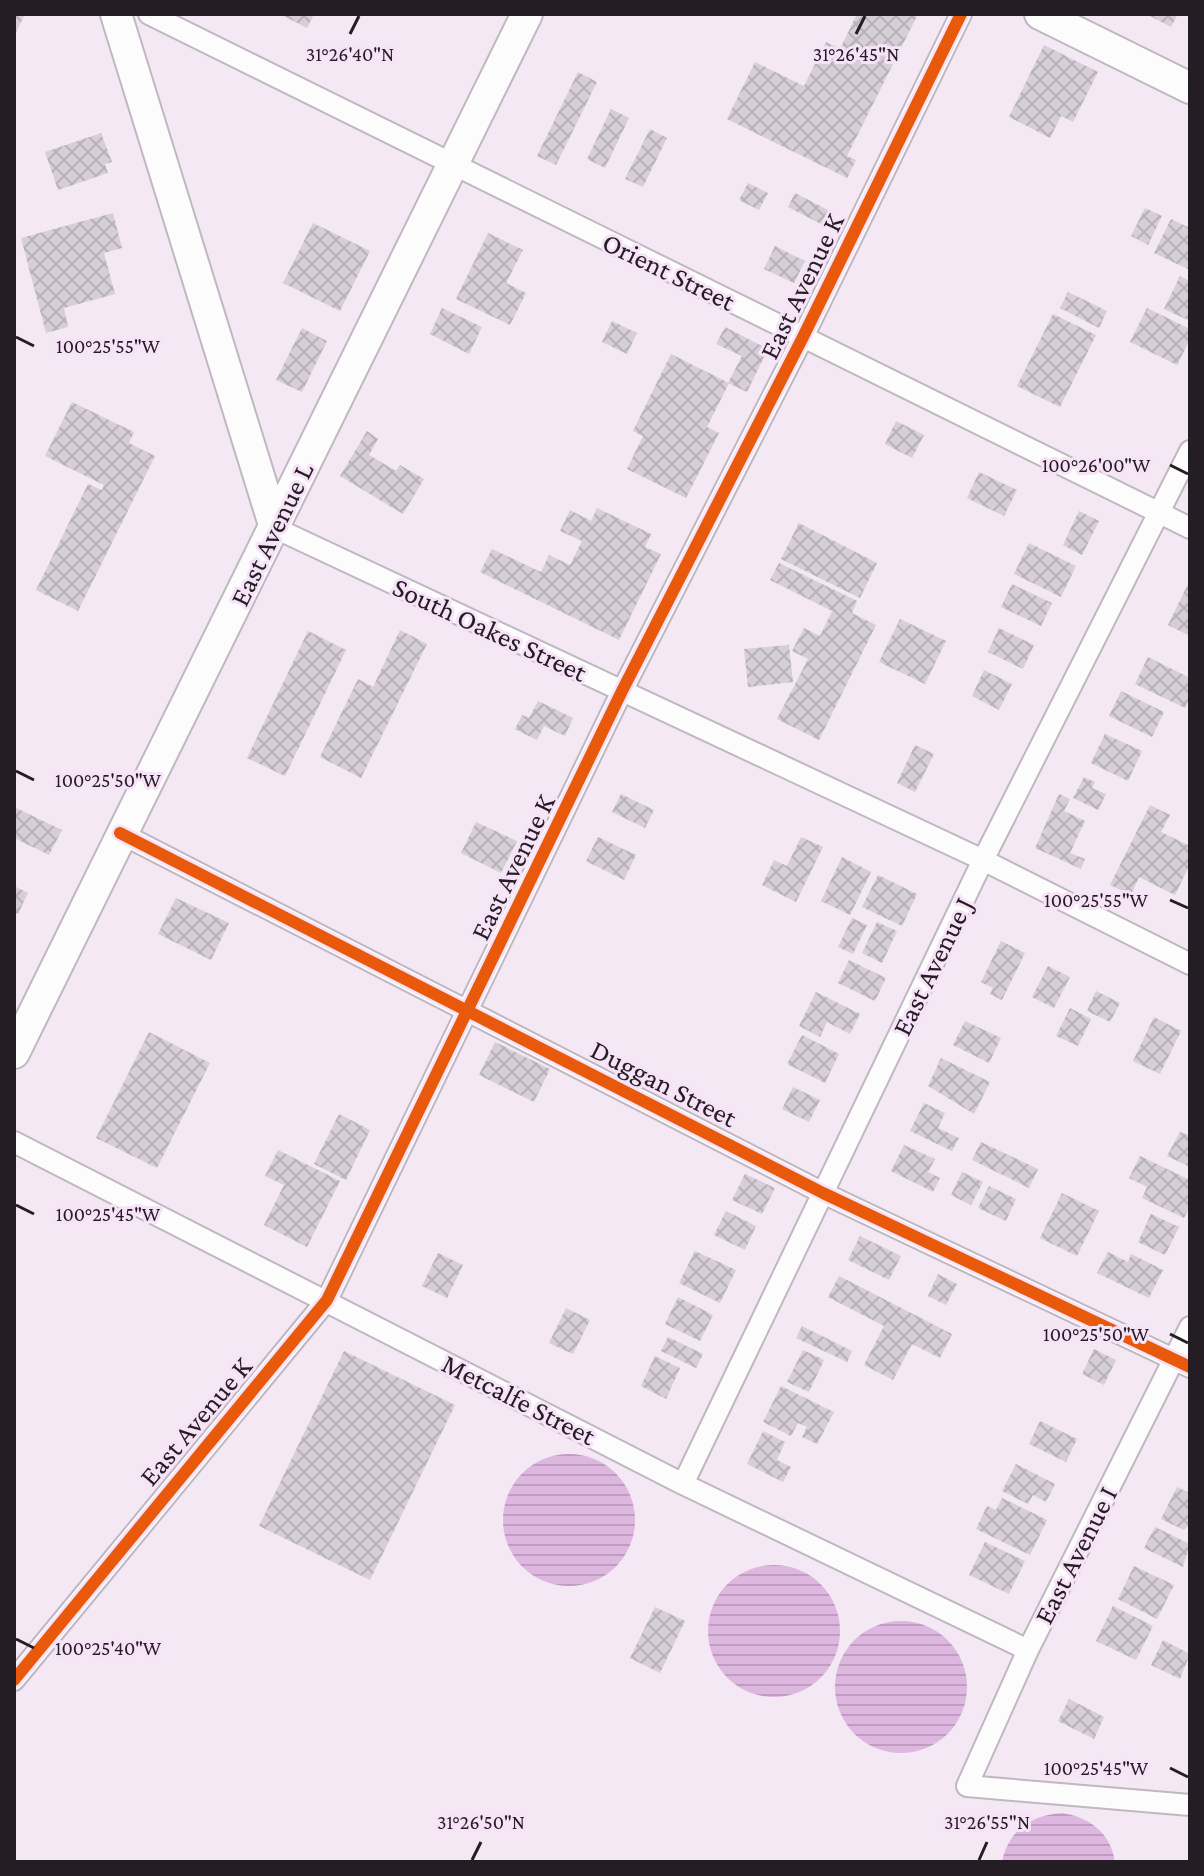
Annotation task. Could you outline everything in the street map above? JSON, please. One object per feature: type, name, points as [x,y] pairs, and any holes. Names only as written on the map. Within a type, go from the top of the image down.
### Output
[{"type":"main road","points":[[116,14],[275,528]]},
{"type":"main road","name":"East Avenue L","points":[[14,1053],[527,14]]},
{"type":"main road","points":[[1040,14],[1190,88]]},
{"type":"street","name":"Orient Street","points":[[149,14],[1190,528]]},
{"type":"street","name":"East Avenue K","points":[[14,1680],[327,1300],[622,691],[803,337],[961,14]]},
{"type":"street","name":"East Avenue J","points":[[683,1484],[983,860],[1190,451]]},
{"type":"street","name":"South Oakes Street","points":[[275,528],[983,860],[1190,964]]},
{"type":"street","name":"Duggan Street","points":[[120,833],[470,1009],[823,1193],[1182,1363]]},
{"type":"street","name":"Metcalfe Street","points":[[14,1142],[683,1484],[1028,1650]]},
{"type":"street","name":"East Avenue I","points":[[1190,1327],[1182,1363],[1028,1650],[967,1786],[1190,1805]]},
{"type":"shaded area","points":[[569,1454],[594,1459],[615,1474],[630,1495],[635,1520],[630,1545],[615,1566],[594,1581],[569,1586],[544,1581],[523,1566],[508,1545],[503,1520],[508,1495],[523,1474],[544,1459]]},
{"type":"shaded area","points":[[774,1565],[799,1570],[820,1585],[835,1606],[840,1631],[835,1656],[820,1677],[799,1692],[774,1697],[749,1692],[728,1677],[713,1656],[708,1631],[713,1606],[728,1585],[749,1570]]},
{"type":"shaded area","points":[[901,1621],[926,1626],[947,1641],[962,1662],[967,1687],[962,1712],[947,1733],[926,1748],[901,1753],[876,1748],[855,1733],[840,1712],[835,1687],[840,1662],[855,1641],[876,1626]]},
{"type":"shaded area","points":[[1062,1813],[1081,1818],[1097,1828],[1109,1843],[1115,1862],[1002,1862],[1015,1833],[1040,1817]]},
{"type":"building","points":[[14,14],[25,14],[14,36]]},
{"type":"building","points":[[280,14],[314,14],[307,28]]},
{"type":"building","points":[[857,14],[918,14],[847,156],[856,160],[847,178],[727,119],[755,62],[804,86],[826,42],[840,49]]},
{"type":"building","points":[[1146,14],[1178,14],[1171,27]]},
{"type":"building","points":[[1044,45],[1098,72],[1073,122],[1061,116],[1050,138],[1009,117]]},
{"type":"building","points":[[578,72],[597,82],[556,165],[537,156]]},
{"type":"building","points":[[611,109],[629,118],[605,168],[587,159]]},
{"type":"building","points":[[650,129],[667,138],[643,187],[625,179]]},
{"type":"building","points":[[101,133],[112,162],[105,164],[108,173],[58,190],[45,152]]},
{"type":"building","points":[[748,183],[768,193],[759,210],[739,200]]},
{"type":"building","points":[[795,193],[828,210],[821,224],[788,207]]},
{"type":"building","points":[[1145,208],[1162,216],[1148,245],[1131,236]]},
{"type":"building","points":[[113,213],[122,248],[104,253],[115,294],[64,308],[68,327],[46,333],[21,238]]},
{"type":"building","points":[[1171,219],[1190,228],[1190,270],[1154,253]]},
{"type":"building","points":[[313,223],[370,251],[340,311],[283,283]]},
{"type":"building","points":[[488,233],[523,250],[506,283],[526,293],[510,325],[456,299]]},
{"type":"building","points":[[775,246],[805,261],[794,283],[764,269]]},
{"type":"building","points":[[1180,276],[1190,281],[1190,321],[1164,309]]},
{"type":"building","points":[[1068,292],[1107,311],[1099,328],[1060,308]]},
{"type":"building","points":[[442,308],[482,327],[469,354],[430,334]]},
{"type":"building","points":[[1147,308],[1190,329],[1190,339],[1177,365],[1130,342]]},
{"type":"building","points":[[1053,314],[1096,335],[1060,407],[1017,386]]},
{"type":"building","points":[[612,321],[637,333],[627,354],[602,342]]},
{"type":"building","points":[[725,327],[768,349],[747,392],[728,383],[742,356],[716,344]]},
{"type":"building","points":[[302,328],[327,341],[302,392],[276,380]]},
{"type":"building","points":[[671,354],[729,383],[707,427],[719,433],[686,498],[627,469],[643,436],[633,431]]},
{"type":"building","points":[[72,402],[134,432],[129,443],[155,456],[78,611],[36,590],[88,484],[102,490],[104,485],[45,456]]},
{"type":"building","points":[[896,421],[924,435],[912,458],[885,444]]},
{"type":"building","points":[[367,431],[378,439],[369,455],[396,471],[400,465],[424,479],[403,514],[340,476]]},
{"type":"building","points":[[979,472],[1017,490],[1004,516],[967,498]]},
{"type":"building","points":[[597,508],[651,534],[645,547],[661,554],[619,640],[480,572],[492,549],[541,572],[549,555],[570,565],[582,541],[560,531],[570,510],[591,521]]},
{"type":"building","points":[[1079,511],[1099,521],[1082,555],[1063,545]]},
{"type":"building","points":[[799,523],[877,563],[860,598],[781,559]]},
{"type":"building","points":[[1029,543],[1076,566],[1061,597],[1014,574]]},
{"type":"building","points":[[779,563],[857,601],[852,613],[876,625],[819,740],[777,719],[808,659],[792,651],[804,628],[820,636],[832,611],[770,580]]},
{"type":"building","points":[[1190,580],[1190,636],[1168,625]]},
{"type":"building","points":[[1012,584],[1052,603],[1041,626],[1001,607]]},
{"type":"building","points":[[900,619],[946,641],[925,684],[879,662]]},
{"type":"building","points":[[999,628],[1034,645],[1023,669],[988,652]]},
{"type":"building","points":[[400,630],[427,644],[361,778],[320,757],[358,679],[373,687]]},
{"type":"building","points":[[308,631],[346,650],[285,776],[247,758]]},
{"type":"building","points":[[789,645],[793,682],[748,687],[744,649]]},
{"type":"building","points":[[1148,657],[1190,678],[1190,698],[1185,708],[1135,684]]},
{"type":"building","points":[[984,670],[1012,684],[999,710],[972,696]]},
{"type":"building","points":[[1121,691],[1164,712],[1152,737],[1109,716]]},
{"type":"building","points":[[538,701],[573,718],[565,736],[544,726],[537,740],[515,729],[522,715],[529,718]]},
{"type":"building","points":[[1105,734],[1142,751],[1128,781],[1091,763]]},
{"type":"building","points":[[915,745],[934,754],[915,792],[897,783]]},
{"type":"building","points":[[1084,777],[1095,782],[1092,788],[1106,794],[1098,810],[1073,798]]},
{"type":"building","points":[[621,794],[654,810],[645,828],[612,812]]},
{"type":"building","points":[[1059,794],[1070,799],[1064,811],[1085,821],[1070,853],[1085,859],[1081,869],[1035,848]]},
{"type":"building","points":[[1150,805],[1170,815],[1161,832],[1190,846],[1190,864],[1175,895],[1139,877],[1131,895],[1110,885]]},
{"type":"building","points":[[14,807],[62,830],[49,855],[14,838]]},
{"type":"building","points":[[476,822],[517,841],[501,873],[461,853]]},
{"type":"building","points":[[598,837],[636,855],[624,880],[586,861]]},
{"type":"building","points":[[801,837],[823,847],[796,902],[762,885],[774,860],[787,866]]},
{"type":"building","points":[[842,857],[871,872],[850,915],[821,901]]},
{"type":"building","points":[[878,875],[917,894],[902,926],[862,907]]},
{"type":"building","points":[[14,886],[28,893],[18,914],[14,912]]},
{"type":"building","points":[[176,898],[229,923],[211,960],[158,934]]},
{"type":"building","points":[[852,918],[867,925],[853,954],[838,947]]},
{"type":"building","points":[[877,922],[897,931],[882,963],[862,953]]},
{"type":"building","points":[[1001,941],[1025,953],[1002,1000],[990,994],[993,988],[981,982]]},
{"type":"building","points":[[849,960],[886,978],[875,1001],[838,983]]},
{"type":"building","points":[[1048,966],[1070,977],[1054,1008],[1032,997]]},
{"type":"building","points":[[1096,991],[1120,1003],[1110,1022],[1087,1011]]},
{"type":"building","points":[[816,992],[860,1014],[850,1034],[827,1022],[820,1037],[799,1026]]},
{"type":"building","points":[[1070,1008],[1091,1019],[1078,1046],[1056,1036]]},
{"type":"building","points":[[1154,1017],[1181,1031],[1160,1074],[1133,1061]]},
{"type":"building","points":[[965,1021],[1001,1038],[989,1063],[953,1045]]},
{"type":"building","points":[[149,1032],[210,1063],[157,1168],[96,1138]]},
{"type":"building","points":[[802,1035],[839,1054],[825,1083],[787,1064]]},
{"type":"building","points":[[495,1042],[550,1069],[534,1102],[479,1075]]},
{"type":"building","points":[[941,1058],[990,1082],[974,1114],[928,1086]]},
{"type":"building","points":[[793,1087],[820,1100],[809,1122],[782,1109]]},
{"type":"building","points":[[924,1103],[945,1113],[938,1128],[959,1138],[952,1151],[910,1131]]},
{"type":"building","points":[[339,1114],[370,1130],[346,1180],[314,1164]]},
{"type":"building","points":[[1180,1132],[1190,1136],[1190,1167],[1167,1156]]},
{"type":"building","points":[[981,1142],[1038,1169],[1029,1188],[972,1160]]},
{"type":"building","points":[[904,1145],[935,1159],[928,1172],[940,1178],[933,1192],[891,1171]]},
{"type":"building","points":[[278,1150],[340,1181],[307,1247],[264,1225],[284,1185],[265,1176]]},
{"type":"building","points":[[1140,1156],[1190,1180],[1190,1206],[1184,1218],[1142,1198],[1147,1187],[1129,1178]]},
{"type":"building","points":[[962,1172],[983,1182],[971,1205],[951,1195]]},
{"type":"building","points":[[745,1174],[775,1188],[762,1214],[732,1200]]},
{"type":"building","points":[[989,1186],[1016,1199],[1006,1221],[978,1208]]},
{"type":"building","points":[[1062,1193],[1099,1211],[1077,1256],[1040,1238]]},
{"type":"building","points":[[726,1211],[756,1226],[745,1250],[714,1235]]},
{"type":"building","points":[[1151,1214],[1179,1227],[1165,1255],[1138,1242]]},
{"type":"building","points":[[860,1236],[901,1256],[889,1280],[848,1260]]},
{"type":"building","points":[[695,1251],[736,1270],[720,1303],[679,1283]]},
{"type":"building","points":[[1108,1252],[1128,1262],[1131,1254],[1163,1270],[1149,1298],[1097,1273]]},
{"type":"building","points":[[438,1253],[463,1265],[447,1298],[422,1286]]},
{"type":"building","points":[[938,1274],[957,1284],[946,1305],[928,1296]]},
{"type":"building","points":[[839,1276],[952,1334],[940,1358],[912,1344],[893,1380],[864,1365],[884,1326],[828,1297]]},
{"type":"building","points":[[678,1297],[713,1315],[700,1341],[665,1324]]},
{"type":"building","points":[[566,1308],[590,1320],[573,1354],[549,1343]]},
{"type":"building","points":[[802,1326],[852,1351],[847,1362],[796,1338]]},
{"type":"building","points":[[668,1337],[703,1354],[696,1368],[661,1351]]},
{"type":"building","points":[[1094,1349],[1116,1360],[1104,1385],[1082,1374]]},
{"type":"building","points":[[803,1350],[824,1360],[809,1392],[787,1382]]},
{"type":"building","points":[[344,1351],[455,1405],[370,1580],[259,1526]]},
{"type":"building","points":[[655,1356],[680,1368],[666,1399],[641,1386]]},
{"type":"building","points":[[781,1386],[834,1412],[817,1444],[802,1437],[807,1427],[798,1423],[791,1436],[763,1422]]},
{"type":"building","points":[[1040,1421],[1077,1439],[1066,1462],[1029,1444]]},
{"type":"building","points":[[763,1431],[785,1442],[777,1460],[791,1467],[783,1482],[747,1464]]},
{"type":"building","points":[[1016,1464],[1055,1484],[1046,1502],[1033,1495],[1028,1504],[1002,1491]]},
{"type":"building","points":[[1177,1487],[1190,1493],[1190,1524],[1184,1530],[1161,1519]]},
{"type":"building","points":[[1002,1498],[1047,1520],[1030,1555],[976,1529],[987,1506],[996,1510]]},
{"type":"building","points":[[1155,1527],[1190,1544],[1183,1567],[1144,1548]]},
{"type":"building","points":[[985,1542],[1025,1561],[1009,1594],[969,1575]]},
{"type":"building","points":[[1134,1566],[1174,1585],[1157,1619],[1118,1599]]},
{"type":"building","points":[[1113,1606],[1153,1626],[1136,1660],[1096,1641]]},
{"type":"building","points":[[655,1607],[685,1621],[660,1673],[630,1658]]},
{"type":"building","points":[[1163,1640],[1190,1654],[1180,1679],[1151,1665]]},
{"type":"building","points":[[1069,1699],[1104,1717],[1094,1739],[1058,1721]]},
{"type":"cycle path","points":[[14,1680],[327,1300],[622,691],[803,337],[961,14]]},
{"type":"cycle path","points":[[120,833],[823,1193],[1190,1367]]}]
